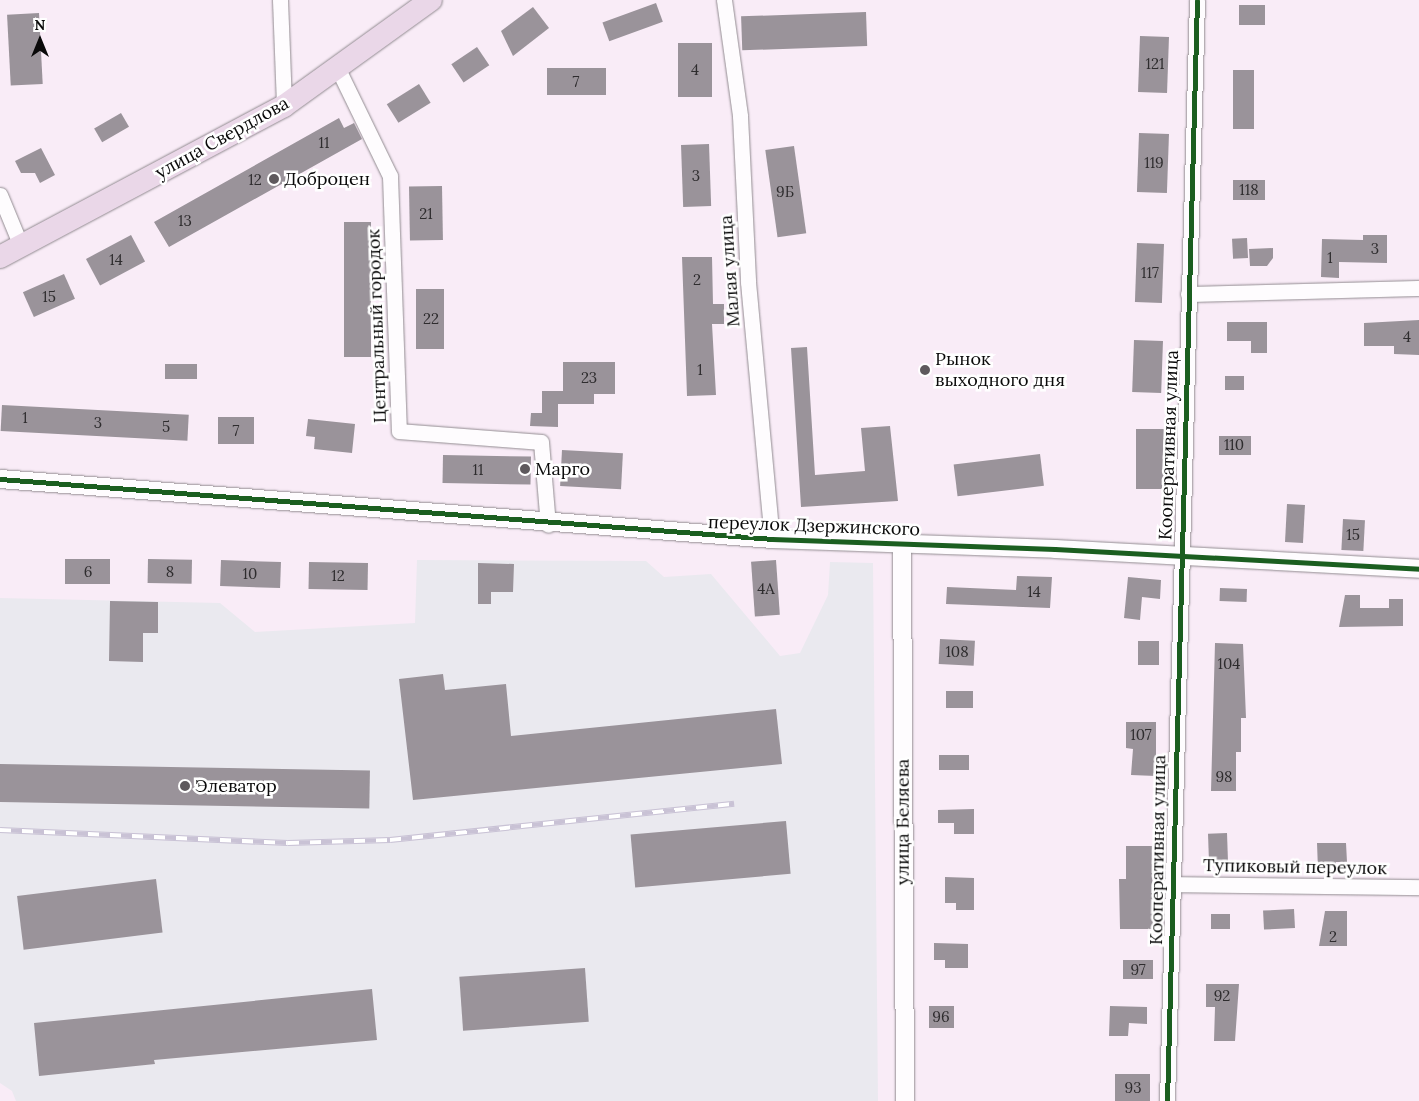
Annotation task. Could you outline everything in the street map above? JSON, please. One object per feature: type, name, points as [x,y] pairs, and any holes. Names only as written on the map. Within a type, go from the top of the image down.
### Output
[{"type":"main road","name":"улица Свердлова","points":[[0,256],[284,106],[431,0]]},
{"type":"street","points":[[280,0],[284,106]]},
{"type":"street","name":"Малая улица","points":[[724,0],[740,116],[748,282],[772,539]]},
{"type":"street","name":"Кооперативная улица","points":[[1167,1101],[1170,884],[1197,0]]},
{"type":"street","name":"Центральный городок","points":[[337,68],[390,176],[399,431],[541,442],[548,525]]},
{"type":"street","points":[[0,195],[21,246]]},
{"type":"street","points":[[1188,294],[1419,288]]},
{"type":"street","name":"переулок Дзержинского","points":[[0,479],[548,525],[772,539],[1179,555],[1419,569]]},
{"type":"street","name":"улица Беляева","points":[[902,543],[905,1101]]},
{"type":"street","name":"Тупиковый переулок","points":[[1170,884],[1419,887]]},
{"type":"shaded area","points":[[417,560],[646,561],[664,577],[711,574],[780,656],[800,653],[828,595],[830,562],[873,563],[878,1101],[16,1101],[12,1091],[0,1083],[0,598],[220,603],[255,632],[415,623]]},
{"type":"building","points":[[656,3],[663,22],[609,41],[602,22]]},
{"type":"building","points":[[1239,5],[1265,5],[1265,25],[1239,25]]},
{"type":"building","points":[[533,7],[549,28],[513,56],[501,31]]},
{"type":"building","points":[[866,12],[867,46],[742,50],[741,16]]},
{"type":"building","points":[[39,13],[43,84],[11,86],[7,15]]},
{"type":"building","points":[[1140,36],[1169,37],[1167,93],[1138,92]]},
{"type":"building","points":[[678,43],[712,43],[712,97],[678,97]]},
{"type":"building","points":[[477,47],[489,65],[464,83],[451,64]]},
{"type":"building","points":[[547,68],[606,68],[606,95],[547,95]]},
{"type":"building","points":[[1233,70],[1254,70],[1254,129],[1233,129]]},
{"type":"building","points":[[419,84],[431,103],[398,123],[387,104]]},
{"type":"building","points":[[121,113],[129,127],[102,142],[94,128]]},
{"type":"building","points":[[339,118],[344,128],[354,123],[362,139],[169,247],[154,222]]},
{"type":"building","points":[[1139,133],[1169,134],[1167,193],[1137,192]]},
{"type":"building","points":[[709,144],[711,206],[683,207],[681,145]]},
{"type":"building","points":[[794,146],[806,233],[778,237],[765,150]]},
{"type":"building","points":[[41,148],[55,175],[40,183],[35,173],[21,173],[15,161]]},
{"type":"building","points":[[1233,180],[1265,180],[1265,200],[1233,200]]},
{"type":"building","points":[[442,186],[443,240],[410,241],[409,187]]},
{"type":"building","points":[[344,222],[371,222],[371,357],[344,357]]},
{"type":"building","points":[[131,235],[145,261],[100,285],[86,259]]},
{"type":"building","points":[[1363,235],[1387,235],[1387,263],[1339,262],[1339,278],[1321,277],[1322,239],[1363,240]]},
{"type":"building","points":[[1247,238],[1248,258],[1233,259],[1232,239]]},
{"type":"building","points":[[1137,243],[1164,244],[1162,303],[1135,302]]},
{"type":"building","points":[[1273,248],[1273,258],[1267,266],[1250,266],[1249,249]]},
{"type":"building","points":[[682,257],[712,257],[713,304],[724,304],[724,324],[712,324],[716,395],[687,396]]},
{"type":"building","points":[[64,274],[75,299],[34,317],[23,292]]},
{"type":"building","points":[[416,289],[444,289],[444,349],[416,349]]},
{"type":"building","points":[[1419,320],[1419,355],[1394,354],[1394,346],[1364,346],[1364,323]]},
{"type":"building","points":[[1227,322],[1267,322],[1267,353],[1251,353],[1251,341],[1227,341]]},
{"type":"building","points":[[1134,340],[1163,341],[1161,393],[1132,392]]},
{"type":"building","points":[[807,347],[815,475],[865,471],[861,428],[890,426],[898,501],[801,507],[791,348]]},
{"type":"building","points":[[563,362],[615,362],[615,394],[594,394],[594,404],[558,404],[558,427],[530,426],[531,413],[542,413],[542,391],[563,391]]},
{"type":"building","points":[[165,364],[197,364],[197,379],[165,379]]},
{"type":"building","points":[[1225,376],[1244,376],[1244,390],[1225,390]]},
{"type":"building","points":[[2,405],[189,415],[187,441],[1,431]]},
{"type":"building","points":[[218,417],[254,417],[254,444],[218,444]]},
{"type":"building","points":[[308,419],[355,424],[352,453],[314,449],[315,437],[306,436]]},
{"type":"building","points":[[1136,429],[1164,429],[1164,489],[1136,489]]},
{"type":"building","points":[[1219,436],[1251,436],[1251,455],[1219,455]]},
{"type":"building","points":[[562,450],[623,453],[621,489],[560,486]]},
{"type":"building","points":[[1040,454],[1044,486],[958,496],[954,465]]},
{"type":"building","points":[[443,455],[531,457],[530,485],[443,483]]},
{"type":"building","points":[[1287,504],[1305,505],[1303,543],[1285,542]]},
{"type":"building","points":[[1343,519],[1365,520],[1363,551],[1341,550]]},
{"type":"building","points":[[65,559],[110,559],[110,584],[65,584]]},
{"type":"building","points":[[148,559],[192,560],[192,584],[148,583]]},
{"type":"building","points":[[221,560],[281,562],[280,588],[220,586]]},
{"type":"building","points":[[776,560],[780,615],[755,617],[751,562]]},
{"type":"building","points":[[309,562],[368,563],[368,590],[309,589]]},
{"type":"building","points":[[478,563],[514,564],[513,592],[491,592],[491,604],[478,604]]},
{"type":"building","points":[[1017,576],[1052,577],[1050,608],[946,604],[947,587],[1016,590]]},
{"type":"building","points":[[1128,577],[1161,580],[1160,599],[1142,597],[1140,620],[1124,618]]},
{"type":"building","points":[[1220,588],[1247,589],[1247,602],[1220,601]]},
{"type":"building","points":[[1345,595],[1360,595],[1360,608],[1389,608],[1389,599],[1403,599],[1403,626],[1339,627]]},
{"type":"building","points":[[110,601],[158,602],[158,633],[143,633],[143,662],[109,661]]},
{"type":"building","points":[[940,639],[975,641],[974,666],[939,664]]},
{"type":"building","points":[[1138,641],[1159,641],[1159,665],[1138,665]]},
{"type":"building","points":[[1215,643],[1243,644],[1246,718],[1241,718],[1241,752],[1236,752],[1236,791],[1211,791]]},
{"type":"building","points":[[443,674],[445,690],[506,684],[511,736],[776,709],[782,764],[413,800],[399,679]]},
{"type":"building","points":[[946,691],[973,691],[973,708],[946,708]]},
{"type":"building","points":[[1126,722],[1156,722],[1156,776],[1131,775],[1133,749],[1126,748]]},
{"type":"building","points":[[939,755],[969,755],[969,770],[939,770]]},
{"type":"building","name":"Элеватор","points":[[0,764],[370,770],[369,808],[0,802]]},
{"type":"building","points":[[974,809],[974,834],[954,834],[954,823],[938,823],[938,810]]},
{"type":"building","points":[[786,821],[791,874],[635,887],[631,835]]},
{"type":"building","points":[[1227,833],[1228,864],[1209,865],[1208,834]]},
{"type":"building","points":[[1317,843],[1346,843],[1347,862],[1336,862],[1336,869],[1318,870]]},
{"type":"building","points":[[1126,846],[1152,846],[1153,929],[1120,929],[1119,879],[1126,879]]},
{"type":"building","points":[[945,877],[974,878],[974,910],[956,910],[956,903],[945,903]]},
{"type":"building","points":[[156,879],[163,933],[24,950],[17,896]]},
{"type":"building","points":[[1294,909],[1295,928],[1264,930],[1263,911]]},
{"type":"building","points":[[1325,911],[1347,911],[1347,946],[1319,946]]},
{"type":"building","points":[[1211,914],[1230,914],[1230,929],[1211,929]]},
{"type":"building","points":[[934,943],[968,944],[968,968],[945,968],[945,960],[934,960]]},
{"type":"building","points":[[1123,960],[1153,960],[1153,979],[1123,979]]},
{"type":"building","points":[[585,968],[589,1022],[463,1031],[459,977]]},
{"type":"building","points":[[1206,984],[1239,984],[1235,1041],[1214,1041],[1215,1007],[1206,1007]]},
{"type":"building","points":[[372,989],[377,1040],[154,1060],[155,1064],[39,1076],[34,1023]]},
{"type":"building","points":[[929,1006],[954,1006],[954,1028],[929,1028]]},
{"type":"building","points":[[1110,1006],[1147,1007],[1147,1024],[1129,1023],[1128,1036],[1109,1036]]},
{"type":"building","points":[[1115,1074],[1150,1074],[1150,1101],[1115,1101]]},
{"type":"railway","points":[[0,830],[288,843],[390,840],[734,804]]},
{"type":"cycle path","points":[[1167,1101],[1197,0]]},
{"type":"cycle path","points":[[0,479],[772,539],[1055,549],[1419,569]]},
{"type":"place","name":"Доброцен","points":[[274,179]]},
{"type":"place","name":"Рынок выходного дня","points":[[925,370]]},
{"type":"place","name":"Марго","points":[[525,469]]},
{"type":"place","name":"Элеватор","points":[[185,786]]}]
